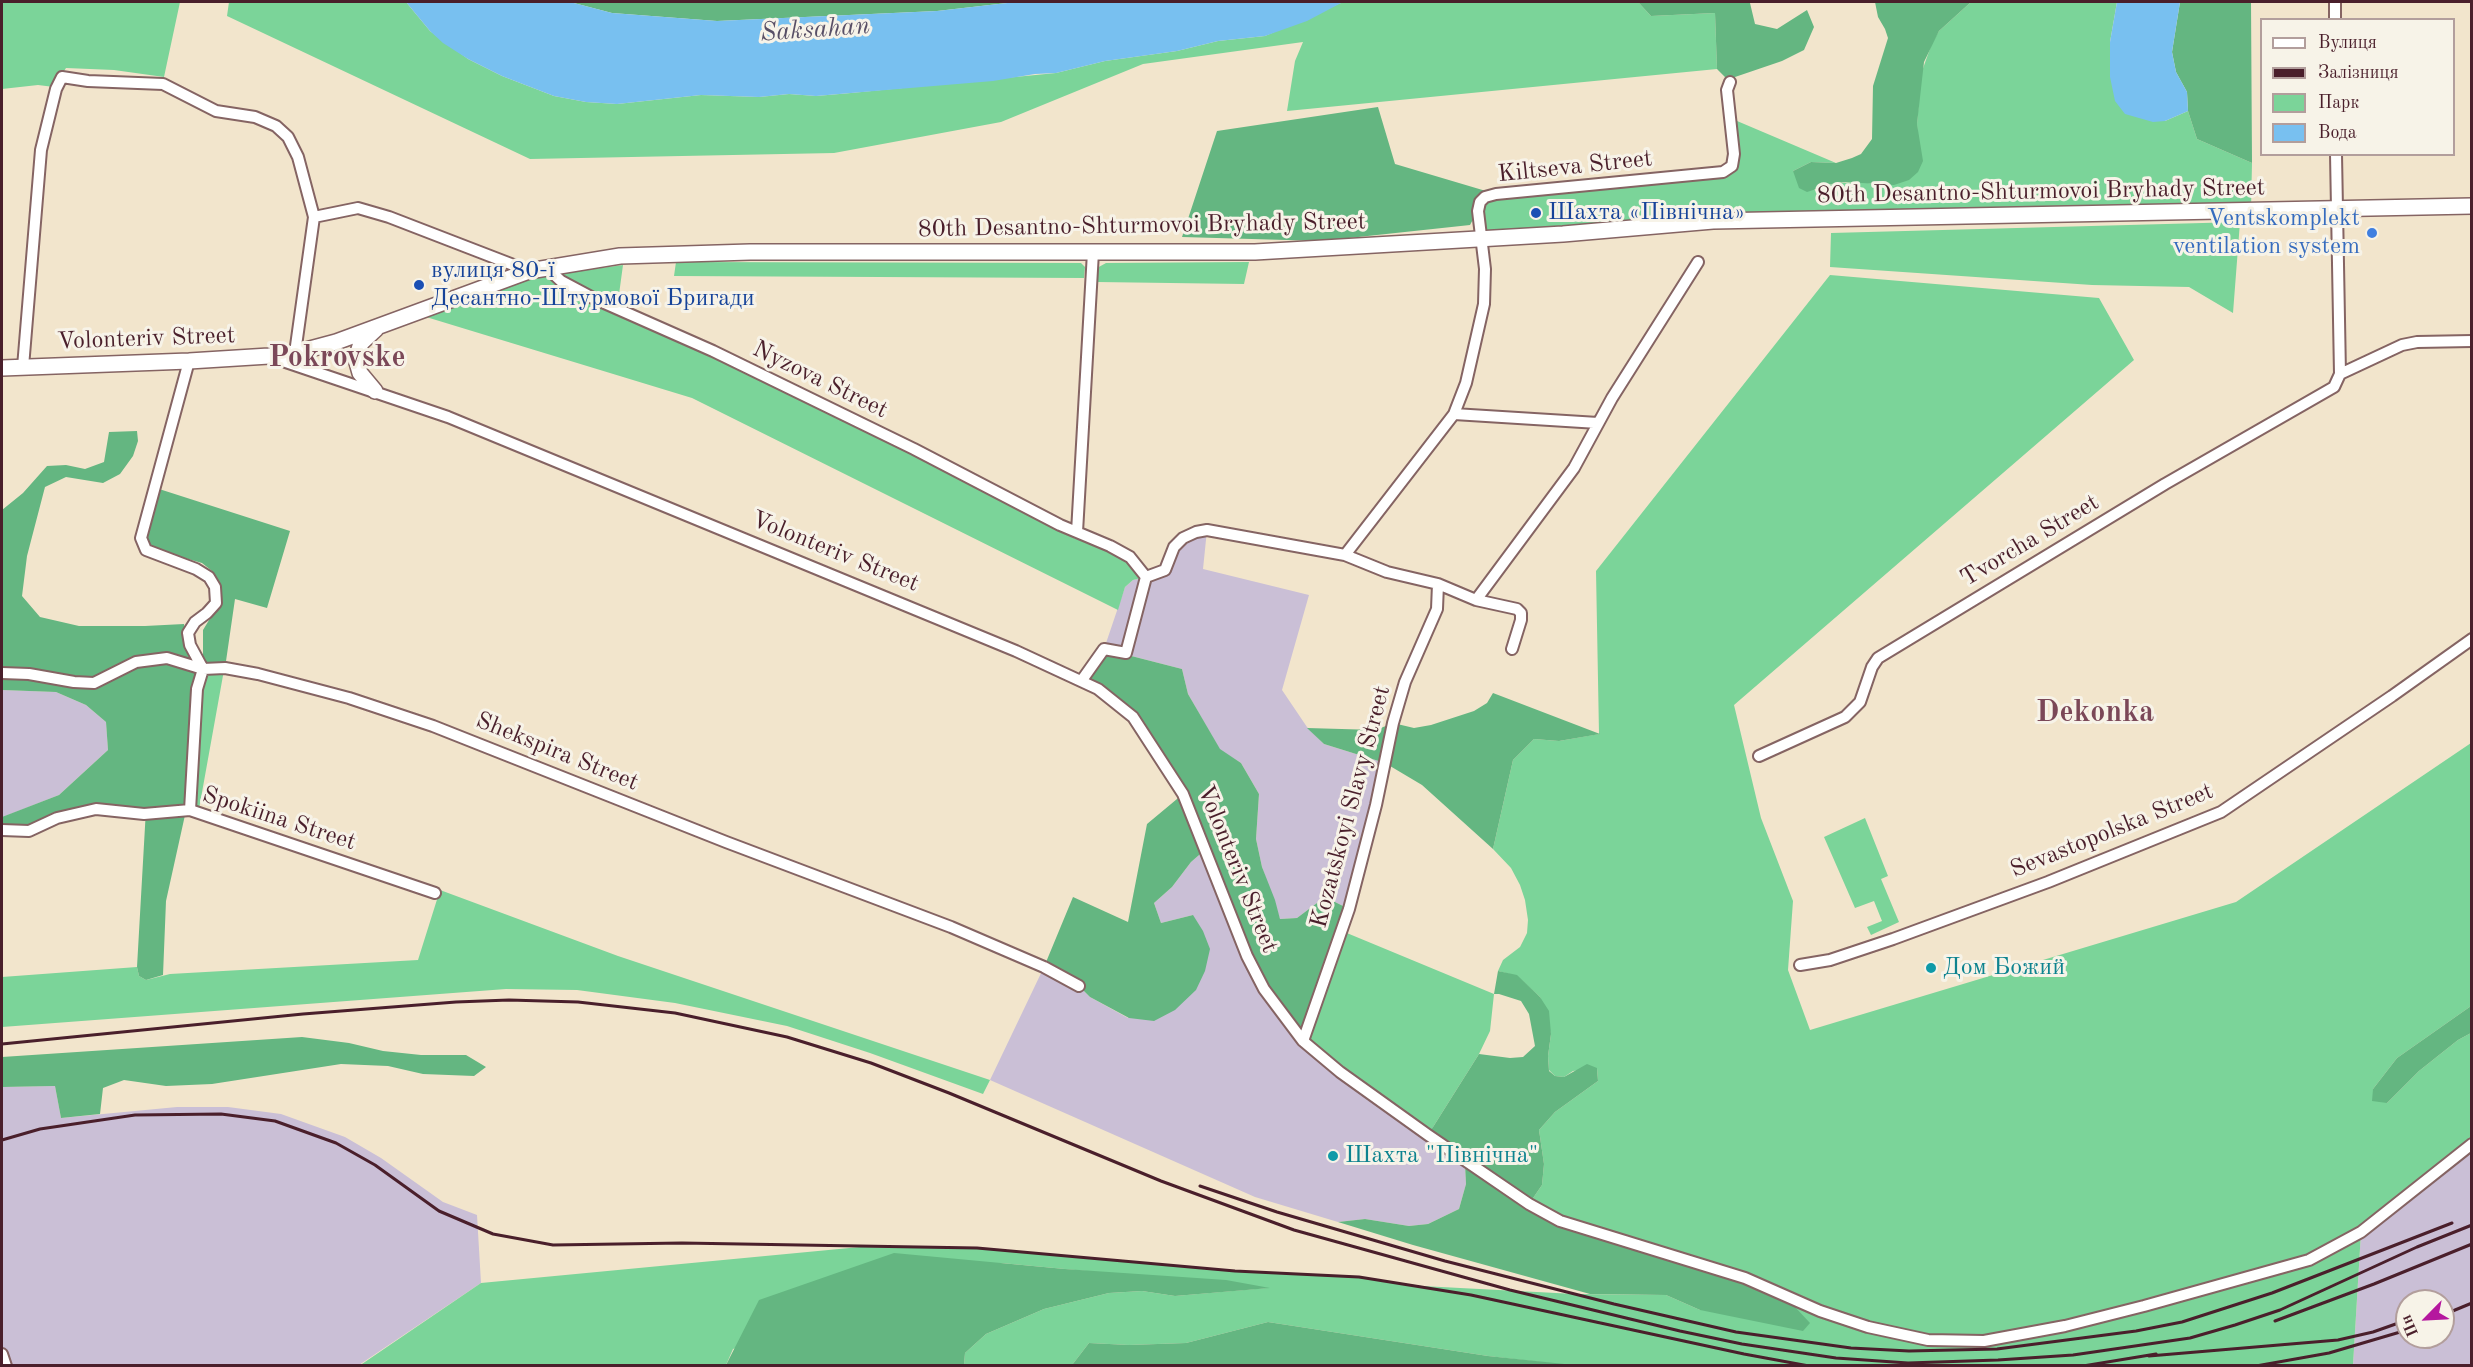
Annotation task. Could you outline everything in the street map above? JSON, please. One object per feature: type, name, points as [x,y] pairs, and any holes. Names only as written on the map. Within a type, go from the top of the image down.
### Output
[{"type":"street","points":[[2335,2],[2336,18]]},
{"type":"street","points":[[23,367],[41,150],[56,89],[63,77],[88,81],[163,84],[216,111],[255,117],[276,126],[288,137],[298,157],[314,217],[295,352]]},
{"type":"street","name":"Kiltseva Street","points":[[1345,555],[1454,414],[1466,383],[1484,304],[1485,269],[1478,211],[1480,202],[1485,197],[1723,172],[1732,166],[1734,154],[1727,90],[1730,82]]},
{"type":"street","points":[[2336,156],[2340,374]]},
{"type":"street","name":"80th Desantno-Shturmovoi Bryhady Street","points":[[269,356],[336,342],[529,271],[620,256],[678,253],[1256,252],[1563,234],[1713,221],[2472,206]]},
{"type":"street","points":[[314,217],[358,208],[529,271]]},
{"type":"street","points":[[1077,532],[1092,252]]},
{"type":"street","points":[[1476,600],[1574,468],[1598,423],[1698,262]]},
{"type":"street","name":"Nyzova Street","points":[[546,267],[561,281],[593,298],[724,356],[1077,532],[1110,546],[1131,557],[1146,577]]},
{"type":"street","points":[[375,391],[360,373],[357,359],[362,343],[379,325]]},
{"type":"street","name":"Tvorcha Street","points":[[1759,756],[1845,717],[1860,702],[1872,667],[1878,657],[2155,490],[2334,387],[2340,374],[2402,345],[2417,342],[2472,341]]},
{"type":"street","name":"Volonteriv Street","points":[[2,368],[269,356],[375,391],[481,431],[1082,680],[1133,717],[1184,794],[1247,956],[1264,989],[1303,1041],[1340,1072],[1529,1204],[1560,1221],[1745,1278],[1820,1311],[1868,1327],[1928,1340],[1984,1341],[2065,1326],[2122,1312],[2309,1260],[2361,1233],[2472,1144]]},
{"type":"street","points":[[189,361],[141,538],[146,550],[196,569],[209,578],[215,587],[216,603],[195,621],[188,633],[190,645],[203,669],[197,689],[190,810]]},
{"type":"street","points":[[1454,414],[1598,423]]},
{"type":"street","points":[[1082,680],[1104,649],[1126,653],[1146,577],[1165,570],[1174,547],[1183,538],[1207,530],[1345,555],[1387,572],[1438,584],[1476,600],[1509,606],[1521,613],[1512,649]]},
{"type":"street","name":"Kozatskoyi Slavy Street","points":[[1303,1041],[1349,909],[1376,805],[1393,723],[1405,682],[1437,609],[1438,584]]},
{"type":"street","name":"Sevastopolska Street","points":[[1800,965],[1830,960],[1893,939],[2048,882],[2221,812],[2472,639]]},
{"type":"street","name":"Shekspira Street","points":[[2,673],[29,674],[94,683],[124,666],[150,659],[167,658],[203,669],[225,668],[258,674],[349,699],[433,726],[726,842],[951,927],[1044,967],[1079,986]]},
{"type":"street","name":"Spokiina Street","points":[[2,830],[29,831],[57,818],[96,809],[144,814],[190,810],[435,893]]},
{"type":"street","points":[[2,1354],[6,1365]]},
{"type":"shaded area","points":[[1207,530],[1203,569],[1309,595],[1282,690],[1307,727],[1324,744],[1385,763],[1349,909],[1325,897],[1297,918],[1280,919],[1262,867],[1256,839],[1259,794],[1241,763],[1220,750],[1188,694],[1182,669],[1104,649],[1125,587],[1133,580],[1158,574],[1174,547]]},
{"type":"shaded area","points":[[2,690],[56,692],[86,705],[106,722],[108,750],[59,795],[3,817]]},
{"type":"shaded area","points":[[1206,849],[1465,1165],[1466,1184],[1459,1209],[1428,1224],[1409,1226],[1365,1219],[1338,1222],[1255,1197],[990,1080],[1044,967],[1079,986],[1090,997],[1128,1018],[1193,915],[1161,923],[1154,903],[1172,887],[1191,862]]},
{"type":"shaded area","points":[[55,1086],[61,1118],[177,1107],[228,1107],[281,1114],[345,1137],[381,1158],[443,1202],[477,1215],[481,1283],[359,1365],[2,1365],[2,1087]]},
{"type":"shaded area","points":[[2471,1142],[2471,1365],[2353,1366],[2361,1232]]},
{"type":"green space","points":[[2,2],[180,2],[164,77],[114,70],[66,68],[54,87],[38,85],[2,89]]},
{"type":"green space","points":[[229,2],[406,2],[430,31],[468,59],[502,76],[554,96],[586,102],[617,104],[701,95],[816,96],[1056,73],[1105,61],[1177,51],[1218,41],[1265,36],[1343,2],[1638,2],[1651,16],[1715,13],[1717,69],[1287,111],[1295,61],[1303,42],[1143,64],[1001,122],[834,153],[530,159],[227,16]]},
{"type":"green space","points":[[570,2],[1016,2],[937,11],[717,21],[612,13]]},
{"type":"green space","points":[[1638,2],[1752,2],[1750,3],[1755,24],[1777,29],[1807,10],[1814,27],[1804,50],[1782,61],[1735,77],[1730,82],[1717,69],[1715,13],[1651,16]]},
{"type":"green space","points":[[1875,2],[1971,2],[1939,31],[1924,62],[1917,124],[1923,161],[1918,172],[1909,180],[1894,185],[1846,182],[1807,192],[1799,188],[1793,171],[1811,162],[1836,163],[1852,158],[1861,154],[1872,139],[1873,86],[1888,38],[1878,17]]},
{"type":"green space","points":[[1971,2],[2117,2],[2110,42],[2165,121],[2188,111],[2197,139],[2252,163],[2251,210],[1827,218],[1481,239],[1480,202],[1485,197],[1732,166],[1730,118],[1836,163],[1811,162],[1793,171],[1816,191],[1835,183],[1862,182],[1880,185],[1918,141],[1921,74],[1932,43],[1939,31]]},
{"type":"green space","points":[[2180,2],[2251,2],[2252,163],[2197,139],[2188,111],[2187,92],[2176,72],[2172,52]]},
{"type":"green space","points":[[1378,107],[1395,164],[1496,194],[1485,197],[1470,225],[1321,241],[1182,237],[1217,131]]},
{"type":"green space","points":[[2240,222],[2233,313],[2189,287],[2092,285],[1830,267],[1831,233]]},
{"type":"green space","points":[[676,262],[1081,263],[1085,267],[1084,278],[674,276]]},
{"type":"green space","points":[[1249,262],[1244,284],[1097,282],[1097,268],[1106,263]]},
{"type":"green space","points":[[623,265],[617,309],[1110,546],[1146,577],[1133,580],[1125,587],[1118,610],[692,398],[413,313],[546,267],[561,281],[564,273]]},
{"type":"green space","points":[[1830,275],[2099,298],[2134,360],[1734,705],[1761,818],[1793,901],[1788,970],[1810,1030],[2236,902],[2471,743],[2471,1006],[2397,1058],[2373,1089],[2387,1103],[2419,1071],[2458,1040],[2471,1033],[2471,1144],[2361,1232],[2353,1365],[1574,1366],[1488,1356],[1268,1322],[1186,1343],[1129,1345],[1089,1343],[1072,1365],[964,1365],[965,1353],[986,1334],[1044,1309],[1109,1293],[1142,1291],[1175,1296],[1267,1288],[1001,1263],[733,1349],[726,1365],[359,1366],[481,1283],[860,1247],[977,1248],[1235,1271],[1359,1277],[1422,1286],[1575,1294],[1666,1295],[1700,1310],[1748,1281],[1641,1252],[1560,1221],[1529,1204],[1542,1185],[1544,1164],[1539,1130],[1555,1112],[1598,1081],[1597,1068],[1573,1071],[1564,1077],[1555,1076],[1549,1070],[1551,1034],[1540,997],[1517,976],[1498,971],[1503,960],[1520,947],[1527,933],[1528,920],[1520,885],[1511,868],[1493,849],[1513,760],[1534,739],[1559,741],[1599,734],[1596,571]]},
{"type":"green space","points":[[137,431],[138,441],[133,456],[120,474],[103,483],[66,477],[45,487],[27,556],[22,596],[40,617],[79,626],[184,624],[188,646],[198,671],[187,806],[166,901],[163,975],[146,980],[139,976],[137,967],[146,809],[94,804],[29,826],[2,825],[2,817],[59,795],[108,750],[106,722],[86,705],[56,692],[2,690],[2,510],[23,493],[47,466],[66,465],[85,469],[104,462],[109,432]]},
{"type":"green space","points":[[156,488],[290,531],[267,608],[235,599],[225,668],[203,669],[203,630],[217,607],[222,588],[212,571],[202,563],[143,546]]},
{"type":"green space","points":[[1104,649],[1182,669],[1188,694],[1220,749],[1241,763],[1259,794],[1256,839],[1262,867],[1280,919],[1297,918],[1325,897],[1349,909],[1303,1041],[1264,989],[1206,849],[1191,862],[1172,887],[1154,903],[1161,923],[1193,915],[1210,949],[1205,971],[1196,990],[1175,1010],[1154,1021],[1129,1018],[1090,997],[1079,986],[1044,967],[1073,897],[1128,922],[1147,824],[1183,794],[1133,717],[1082,680]]},
{"type":"green space","points":[[224,670],[199,809],[193,808],[200,690],[206,671]]},
{"type":"green space","points":[[1493,693],[1600,734],[1559,741],[1534,739],[1513,760],[1493,849],[1422,785],[1385,763],[1324,744],[1307,728],[1376,730],[1393,723],[1414,728],[1431,725],[1474,711],[1487,703]]},
{"type":"green space","points":[[1865,818],[1888,876],[1881,879],[1899,922],[1871,935],[1867,927],[1882,921],[1874,901],[1855,908],[1824,837]]},
{"type":"green space","points":[[440,890],[618,956],[990,1080],[983,1094],[787,1026],[675,1003],[577,990],[506,989],[2,1027],[2,977],[137,967],[139,976],[146,980],[170,974],[418,960]]},
{"type":"green space","points":[[1342,931],[1494,994],[1490,1031],[1479,1054],[1428,1135],[1303,1041]]},
{"type":"green space","points":[[1498,971],[1517,975],[1540,997],[1549,1011],[1551,1034],[1548,1056],[1549,1071],[1555,1076],[1564,1077],[1587,1064],[1597,1068],[1598,1081],[1555,1112],[1539,1130],[1544,1164],[1542,1185],[1529,1204],[1560,1221],[1641,1252],[1748,1281],[1795,1307],[1810,1323],[1803,1331],[1700,1310],[1666,1295],[1590,1294],[1338,1222],[1365,1219],[1409,1226],[1428,1224],[1459,1209],[1466,1184],[1465,1165],[1428,1135],[1479,1054],[1510,1058],[1523,1057],[1535,1046],[1529,1014],[1521,1001],[1494,994]]},
{"type":"green space","points":[[2471,1006],[2471,1033],[2458,1040],[2419,1071],[2387,1103],[2372,1101],[2373,1089],[2397,1058]]},
{"type":"green space","points":[[302,1037],[349,1043],[383,1051],[421,1055],[466,1055],[486,1067],[474,1076],[423,1074],[388,1066],[341,1064],[212,1084],[166,1086],[124,1080],[103,1088],[100,1114],[61,1118],[55,1086],[2,1087],[2,1057]]},
{"type":"green space","points":[[894,1253],[1065,1269],[1226,1280],[1270,1288],[1175,1296],[1142,1291],[1109,1293],[1044,1309],[986,1334],[965,1353],[964,1365],[726,1365],[759,1300]]},
{"type":"green space","points":[[1268,1322],[1488,1356],[1574,1365],[1072,1365],[1089,1343],[1129,1345],[1186,1343]]},
{"type":"water","name":"Saksahan","points":[[406,2],[570,2],[612,13],[717,21],[937,11],[1016,2],[1343,2],[1307,21],[1265,36],[1218,41],[1177,51],[1105,61],[1056,73],[993,81],[816,96],[701,95],[617,104],[586,102],[554,96],[502,76],[443,43]]},
{"type":"water","points":[[2117,2],[2180,2],[2172,52],[2176,72],[2187,92],[2188,111],[2165,121],[2153,122],[2125,114],[2115,101],[2110,77],[2110,42]]},
{"type":"railway","points":[[2,1044],[303,1014],[456,1002],[509,1000],[578,1002],[675,1013],[787,1037],[871,1063],[1161,1181],[1294,1230],[1510,1290],[1680,1331],[1742,1344],[1836,1358],[1908,1363],[1998,1360],[2073,1355],[2190,1338],[2280,1310],[2417,1247],[2472,1225]]},
{"type":"railway","points":[[2,1140],[40,1129],[135,1115],[221,1114],[275,1121],[336,1143],[375,1165],[439,1211],[493,1234],[553,1245],[682,1243],[977,1248],[1235,1271],[1359,1277],[1471,1295],[1809,1366]]},
{"type":"railway","points":[[1200,1186],[1277,1212],[1445,1261],[1614,1304],[1736,1332],[1851,1348],[1909,1351],[1997,1349],[2136,1331],[2182,1322],[2272,1293],[2452,1223]]},
{"type":"railway","points":[[2275,1321],[2472,1244]]},
{"type":"railway","points":[[2455,1310],[2472,1303]]},
{"type":"railway","points":[[2149,1356],[2338,1340],[2395,1324]]},
{"type":"railway","points":[[2256,1366],[2329,1353],[2395,1334]]},
{"type":"railway","points":[[2083,1366],[2156,1354]]},
{"type":"place","name":"Шахта «Північна»","points":[[1536,213]]},
{"type":"place","name":"Ventskomplekt ventilation system","points":[[2372,233]]},
{"type":"place","name":"вулиця 80-ї Десантно-Штурмової Бригади","points":[[419,285]]},
{"type":"place","name":"Дом Божий","points":[[1931,968]]},
{"type":"place","name":"Шахта \"Північна\"","points":[[1333,1156]]},
{"type":"district","name":"Pokrovske","points":[[337,358]]},
{"type":"district","name":"Dekonka","points":[[2095,713]]}]
